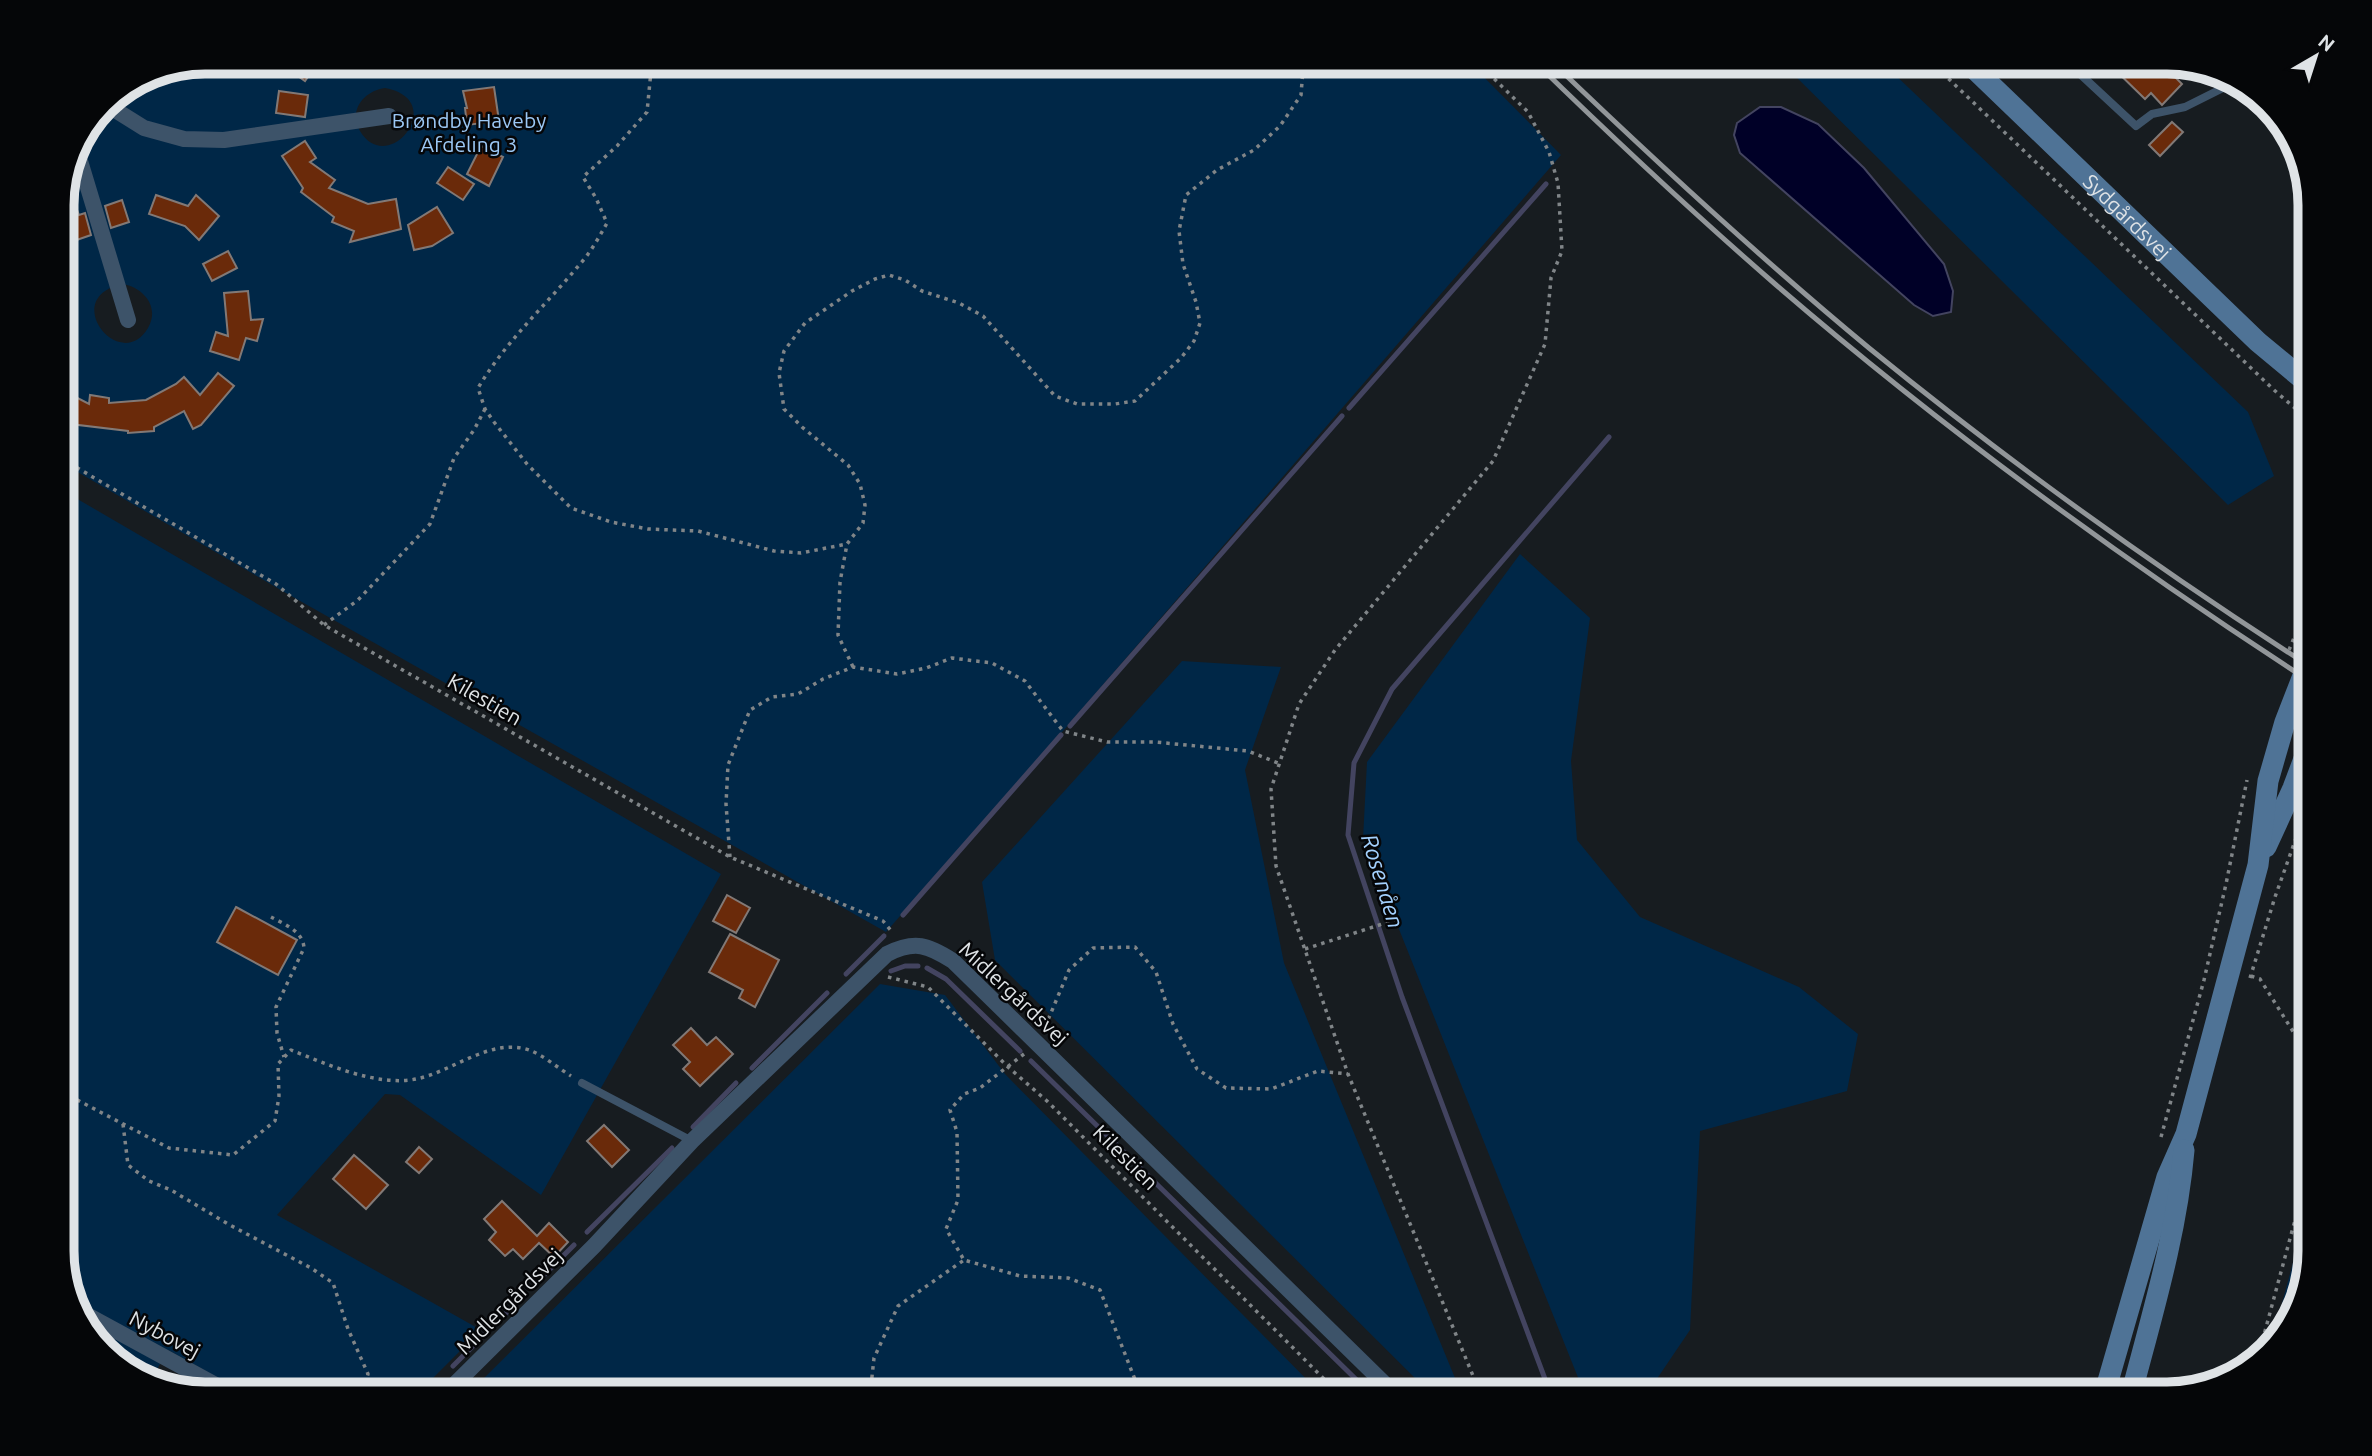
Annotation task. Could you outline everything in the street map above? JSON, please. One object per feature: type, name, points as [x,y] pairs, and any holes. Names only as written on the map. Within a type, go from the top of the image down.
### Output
[{"type":"street","name":"Sydgårdsvej","points":[[1980,74],[2249,333],[2298,373]]},
{"type":"street","points":[[114,110],[144,128],[184,139],[223,140],[389,116]]},
{"type":"street","points":[[80,163],[128,320]]},
{"type":"street","points":[[2108,1382],[2167,1177],[2186,1134],[2258,865],[2268,781],[2298,688]]},
{"type":"street","points":[[2258,865],[2298,775]]},
{"type":"street","name":"Midlergårdsvej","points":[[457,1382],[594,1246],[692,1141],[887,954],[903,946],[915,945],[936,950],[953,961],[1383,1382]]},
{"type":"street","points":[[2134,1382],[2169,1242],[2182,1179],[2186,1134]]},
{"type":"street","name":"Nybovej","points":[[93,1319],[210,1382]]},
{"type":"lane","points":[[1986,80],[1992,74]]},
{"type":"lane","points":[[2080,74],[2136,126],[2152,114],[2185,107],[2225,87]]},
{"type":"lane","points":[[582,1083],[692,1141]]},
{"type":"path","points":[[651,74],[647,112],[617,146],[583,177],[607,223],[583,261],[524,324],[492,364],[478,388],[485,409],[527,464],[571,508],[611,522],[648,529],[698,531],[774,551],[801,553],[848,544]]},
{"type":"path","points":[[853,667],[838,635],[840,582],[848,544],[863,523],[865,505],[860,484],[848,465],[784,409],[779,373],[784,351],[805,323],[852,291],[889,275],[905,280],[922,291],[959,303],[983,316],[1055,396],[1077,404],[1135,401],[1181,358],[1194,341],[1200,323],[1183,264],[1179,231],[1186,195],[1217,170],[1254,150],[1280,126],[1301,95],[1303,74]]},
{"type":"path","points":[[1476,1382],[1348,1074],[1276,866],[1271,789],[1299,704],[1335,650],[1493,461],[1545,344],[1551,278],[1562,251],[1558,183],[1549,152],[1528,112],[1489,74]]},
{"type":"path","points":[[1944,74],[2298,411]]},
{"type":"path","points":[[324,625],[358,600],[430,524],[454,458],[485,409]]},
{"type":"path","name":"Kilestien","points":[[74,466],[276,584],[324,625],[730,857],[883,921],[903,946]]},
{"type":"path","points":[[2286,661],[2298,629]]},
{"type":"path","points":[[730,857],[726,804],[728,765],[750,710],[772,697],[798,694],[823,679],[853,667],[897,674],[926,668],[952,658],[992,663],[1025,681],[1063,732],[1107,742],[1155,742],[1248,751],[1278,764]]},
{"type":"path","points":[[2160,1140],[2204,980],[2227,884],[2247,778]]},
{"type":"path","points":[[2247,989],[2298,832]]},
{"type":"path","points":[[271,916],[297,932],[304,948],[276,1007],[277,1033],[284,1057]]},
{"type":"path","points":[[1305,948],[1401,918]]},
{"type":"path","points":[[1136,1382],[1100,1290],[1068,1278],[1020,1276],[964,1260],[946,1229],[958,1200],[957,1132],[950,1110],[964,1094],[980,1088],[1039,1044],[1069,971],[1093,948],[1135,947],[1156,972],[1173,1024],[1197,1069],[1226,1088],[1271,1089],[1318,1071],[1348,1074]]},
{"type":"path","name":"Kilestien","points":[[870,972],[928,987],[1008,1067],[1047,1101],[1327,1382]]},
{"type":"path","points":[[2251,976],[2260,979],[2298,1041]]},
{"type":"path","points":[[74,1098],[169,1148],[233,1155],[275,1121],[279,1097],[278,1064],[291,1051],[333,1067],[383,1080],[416,1079],[500,1048],[529,1050],[582,1083]]},
{"type":"path","points":[[122,1124],[128,1165],[149,1181],[171,1190],[334,1283],[348,1329],[368,1374],[366,1382]]},
{"type":"path","points":[[2262,1341],[2298,1209]]},
{"type":"path","points":[[871,1382],[874,1358],[898,1306],[964,1260]]},
{"type":"green space","name":"Brøndby Haveby Afdeling 3","points":[[196,74],[1481,74],[1561,155],[886,932],[74,470],[74,196],[78,171],[83,154],[106,118],[139,91],[162,80]],"holes":[[[385,88],[404,95],[412,106],[413,119],[407,132],[397,141],[385,146],[372,143],[360,131],[357,123],[360,103],[371,93]],[[123,284],[131,286],[148,300],[152,313],[148,328],[136,340],[123,343],[111,338],[101,328],[95,316],[96,303],[104,292]]]},
{"type":"green space","points":[[1793,74],[1894,74],[2248,412],[2274,476],[2228,505]]},
{"type":"green space","points":[[74,497],[721,874],[541,1195],[400,1095],[385,1094],[277,1215],[481,1330],[429,1382],[226,1382],[168,1350],[155,1373],[139,1365],[112,1344],[96,1324],[80,1294],[74,1260]]},
{"type":"green space","points":[[1520,554],[1590,618],[1571,761],[1577,840],[1640,917],[1799,987],[1858,1034],[1847,1091],[1700,1131],[1690,1330],[1655,1382],[1580,1382],[1363,839],[1367,762]]},
{"type":"green space","points":[[1182,661],[1281,667],[1245,770],[1284,963],[1457,1382],[1419,1382],[995,960],[982,882]]},
{"type":"green space","points":[[880,984],[945,995],[1005,1074],[1309,1382],[480,1382]]},
{"type":"green space","points":[[2298,1244],[2294,1285],[2289,1302],[2277,1323]]},
{"type":"shaded area","points":[[1760,107],[1781,107],[1818,124],[1864,168],[1944,264],[1953,291],[1951,312],[1933,316],[1914,305],[1740,153],[1734,135],[1737,123]]},
{"type":"building","points":[[295,74],[310,74],[305,81]]},
{"type":"building","points":[[2119,74],[2172,74],[2182,84],[2162,105],[2151,93],[2145,99]]},
{"type":"building","points":[[494,87],[499,121],[467,125],[463,91]]},
{"type":"building","points":[[279,91],[308,95],[305,117],[276,113]]},
{"type":"building","points":[[2172,122],[2183,132],[2160,156],[2149,145]]},
{"type":"building","points":[[305,141],[316,158],[310,162],[335,180],[329,188],[368,204],[396,199],[401,229],[350,242],[354,231],[332,222],[334,217],[301,192],[303,188],[282,156]]},
{"type":"building","points":[[481,146],[503,157],[489,186],[467,174]]},
{"type":"building","points":[[448,167],[474,184],[463,200],[437,183]]},
{"type":"building","points":[[156,195],[188,206],[196,195],[219,216],[199,240],[185,226],[149,214]]},
{"type":"building","points":[[74,200],[79,215],[85,213],[91,235],[74,241]]},
{"type":"building","points":[[122,200],[129,222],[111,228],[105,206]]},
{"type":"building","points":[[437,207],[453,233],[432,246],[414,250],[408,225]]},
{"type":"building","points":[[228,251],[237,268],[212,281],[203,264]]},
{"type":"building","points":[[248,291],[251,320],[263,319],[257,341],[246,338],[239,360],[210,351],[216,332],[228,336],[224,293]]},
{"type":"building","points":[[218,373],[234,386],[201,425],[193,429],[184,411],[154,427],[154,431],[128,433],[74,424],[74,396],[89,404],[90,395],[109,398],[109,403],[146,400],[184,377],[200,395]]},
{"type":"building","points":[[727,895],[750,908],[736,933],[713,921]]},
{"type":"building","points":[[236,907],[297,940],[278,975],[217,942]]},
{"type":"building","points":[[730,934],[779,960],[755,1007],[739,998],[743,990],[709,972]]},
{"type":"building","points":[[691,1028],[707,1045],[716,1037],[733,1054],[700,1086],[683,1069],[690,1062],[673,1045]]},
{"type":"building","points":[[604,1125],[629,1150],[612,1167],[587,1141]]},
{"type":"building","points":[[419,1147],[432,1159],[419,1173],[406,1162]]},
{"type":"building","points":[[354,1155],[388,1185],[366,1209],[333,1179]]},
{"type":"building","points":[[502,1201],[537,1236],[549,1223],[568,1242],[554,1257],[539,1243],[523,1259],[513,1249],[505,1256],[489,1240],[496,1232],[484,1219]]},
{"type":"waterway","points":[[1349,408],[1546,184]]},
{"type":"waterway","points":[[1070,726],[1342,416]]},
{"type":"waterway","name":"Rosenåen","points":[[1546,1382],[1402,997],[1348,835],[1354,763],[1392,689],[1609,437]]},
{"type":"waterway","points":[[903,915],[1061,735]]},
{"type":"waterway","points":[[846,974],[884,936]]},
{"type":"waterway","points":[[891,971],[905,966],[918,966]]},
{"type":"waterway","points":[[927,968],[946,979],[1020,1051]]},
{"type":"waterway","points":[[752,1068],[827,993]]},
{"type":"waterway","points":[[1031,1061],[1359,1382]]},
{"type":"waterway","points":[[693,1127],[736,1083]]},
{"type":"waterway","points":[[587,1232],[672,1148]]},
{"type":"waterway","points":[[535,1284],[574,1245]]},
{"type":"waterway","points":[[453,1366],[521,1298]]},
{"type":"railway","points":[[1548,74],[1744,257],[1903,390],[2104,541],[2298,673]]},
{"type":"railway","points":[[1565,74],[1747,243],[1922,391],[2086,514],[2298,658]]}]
